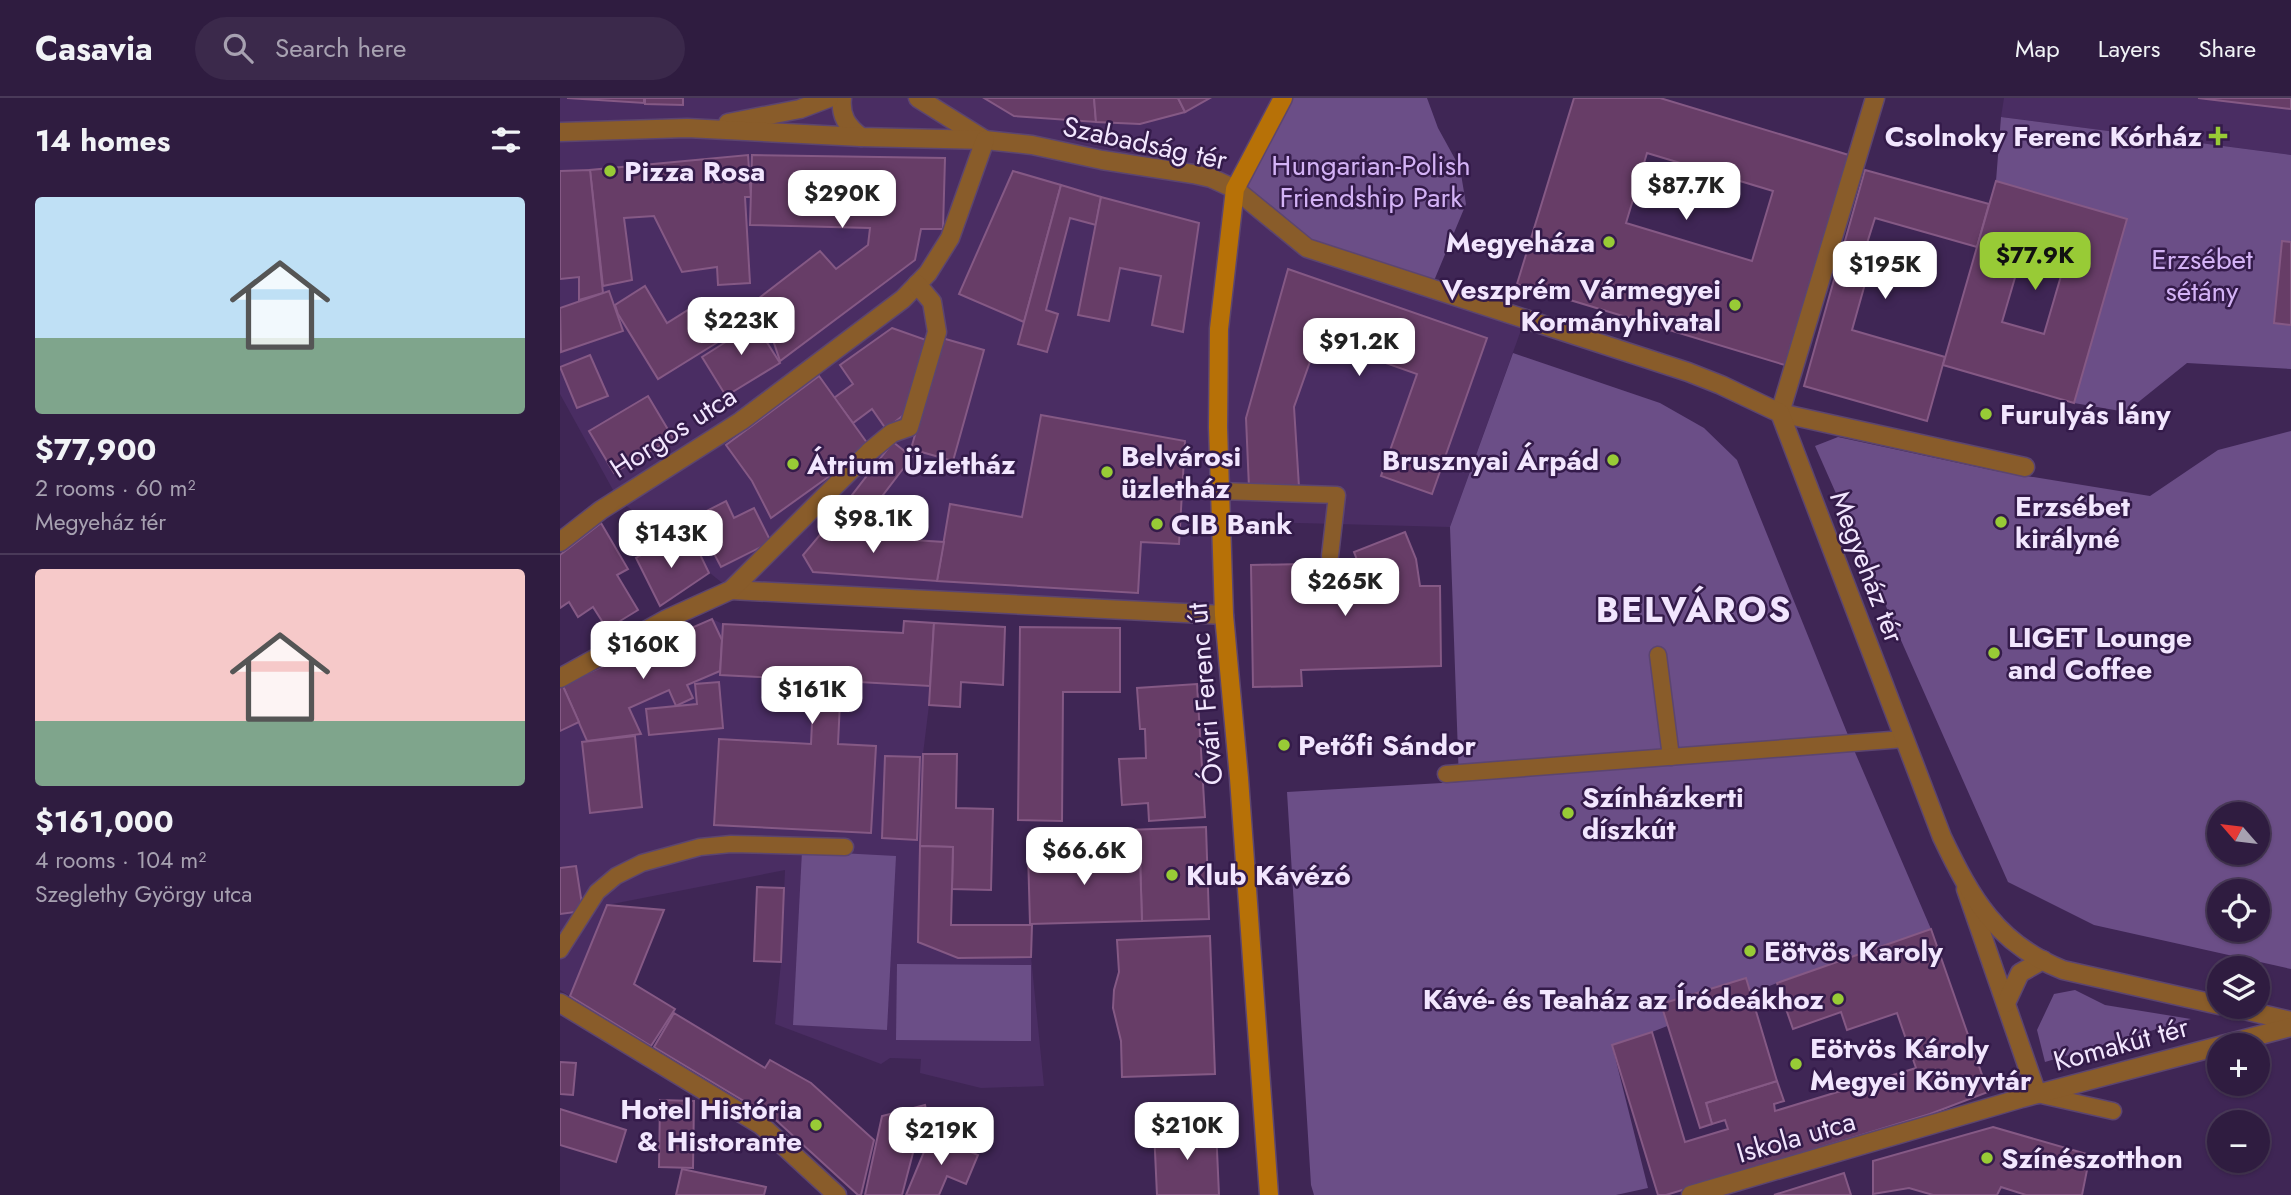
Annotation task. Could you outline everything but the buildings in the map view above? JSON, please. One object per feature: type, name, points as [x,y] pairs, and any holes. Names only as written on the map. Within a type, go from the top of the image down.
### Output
[{"type":"main road","name":"Szabadság tér","points":[[1235,189],[1283,98]]},
{"type":"main road","name":"Óvári Ferenc út","points":[[1235,189],[1219,330],[1224,615],[1239,778],[1269,1195]]},
{"type":"street","points":[[560,132],[687,128],[738,122],[800,109],[829,98]]},
{"type":"street","points":[[842,98],[843,118],[849,128],[861,137]]},
{"type":"street","name":"Szabadság tér","points":[[918,98],[985,140]]},
{"type":"street","points":[[1780,414],[1875,98]]},
{"type":"street","points":[[560,118],[600,130]]},
{"type":"street","name":"Szabadság tér","points":[[687,128],[985,140],[1032,145],[1101,160],[1194,174],[1235,189]]},
{"type":"street","name":"Horgos utca","points":[[560,542],[601,510],[741,421],[903,299],[928,273],[950,238],[985,140]]},
{"type":"street","points":[[1235,189],[1307,248],[1688,372],[1780,414],[2025,467]]},
{"type":"street","points":[[560,678],[667,619],[731,590],[869,452],[892,433],[909,426],[937,332],[932,302],[917,284]]},
{"type":"street","name":"Megyeház tér","points":[[1780,414],[1904,739]]},
{"type":"street","points":[[731,590],[1224,615]]},
{"type":"street","name":"Komakút tér","points":[[1904,739],[1942,837],[1964,882],[2038,1094],[2207,1049]]},
{"type":"street","name":"Komakút tér","points":[[1964,882],[1991,921],[2020,947],[2063,970],[2207,1001]]},
{"type":"street","points":[[2006,1003],[2020,973],[2043,960]]},
{"type":"street","points":[[560,1003],[761,1125],[836,1195]]},
{"type":"street","points":[[2270,1016],[2291,1021]]},
{"type":"street","name":"Komakút tér","points":[[2268,1033],[2291,1027]]},
{"type":"street","name":"Iskola utca","points":[[1691,1195],[2038,1094]]},
{"type":"lane","points":[[1220,491],[1337,495],[1329,556]]},
{"type":"lane","points":[[1658,655],[1671,757]]},
{"type":"lane","points":[[1446,774],[1904,739]]},
{"type":"lane","points":[[560,950],[597,892],[616,876],[642,863],[700,847],[731,844],[845,847]]},
{"type":"lane","name":"Komakút tér","points":[[2038,1094],[2113,1111]]},
{"type":"shaded area","points":[[560,98],[1283,98],[1308,248],[1525,319],[1450,527],[1221,521],[1224,615],[731,590],[618,499],[560,394]]},
{"type":"shaded area","name":"Csolnoky Ferenc Kórház","points":[[2004,98],[2291,98],[2291,155],[2001,117]]},
{"type":"shaded area","points":[[712,619],[723,624],[903,633],[904,621],[934,623],[923,754],[918,942],[958,958],[1031,957],[1044,1086],[981,1088],[920,1073],[921,1059],[890,1058],[881,1064],[775,1024],[785,870],[607,905],[570,996],[560,990],[560,685]]},
{"type":"green space","name":"Hungarian-Polish Friendship Park","points":[[1283,98],[1427,98],[1438,128],[1460,168],[1466,204],[1431,288],[1307,248],[1235,189]]},
{"type":"green space","name":"Erzsébet sétány","points":[[2001,117],[2291,155],[2291,369],[2187,363],[2126,412],[2074,403],[2127,219],[1996,181]]},
{"type":"green space","points":[[1513,353],[1660,403],[1704,428],[1737,460],[1854,750],[1931,929],[1612,1045],[1648,1188],[1616,1195],[1314,1195],[1311,1185],[1287,792],[1459,782],[1450,527]]},
{"type":"green space","points":[[2291,431],[2291,969],[2270,964],[2270,956],[2233,956],[2094,925],[2008,882],[1815,446],[1838,437],[1996,471],[2150,496],[2218,450]]},
{"type":"green space","points":[[802,851],[896,856],[887,1030],[793,1025]]},
{"type":"green space","points":[[897,964],[1031,965],[1031,1041],[896,1040]]},
{"type":"green space","points":[[2075,990],[2105,1005],[2191,1019],[2045,1062],[2037,1030],[2054,994]]},
{"type":"place","name":"Csolnoky Ferenc Kórház","points":[[2218,136]]},
{"type":"place","name":"Pizza Rosa","points":[[610,171]]},
{"type":"place","name":"Megyeháza","points":[[1609,242]]},
{"type":"place","name":"Veszprém Vármegyei Kormányhivatal","points":[[1735,305]]},
{"type":"place","name":"Furulyás lány","points":[[1986,414]]},
{"type":"place","name":"Brusznyai Árpád","points":[[1613,460]]},
{"type":"place","name":"Átrium Üzletház","points":[[793,464]]},
{"type":"place","name":"Belvárosi üzletház","points":[[1107,472]]},
{"type":"place","name":"Erzsébet királyné","points":[[2001,522]]},
{"type":"place","name":"CIB Bank","points":[[1157,524]]},
{"type":"place","name":"LIGET Lounge and Coffee","points":[[1994,653]]},
{"type":"place","name":"Petőfi Sándor","points":[[1284,745]]},
{"type":"place","name":"Színházkerti díszkút","points":[[1568,813]]},
{"type":"place","name":"Klub Kávézó","points":[[1172,875]]},
{"type":"place","name":"Eötvös Karoly","points":[[1750,951]]},
{"type":"place","name":"Kávé- és Teaház az Íródeákhoz","points":[[1838,999]]},
{"type":"place","name":"Eötvös Károly Megyei Könyvtár","points":[[1796,1064]]},
{"type":"place","name":"Hotel História & Historante","points":[[816,1125]]},
{"type":"place","name":"Színészotthon","points":[[1987,1158]]},
{"type":"district","name":"BELVÁROS","points":[[1694,610]]}]
